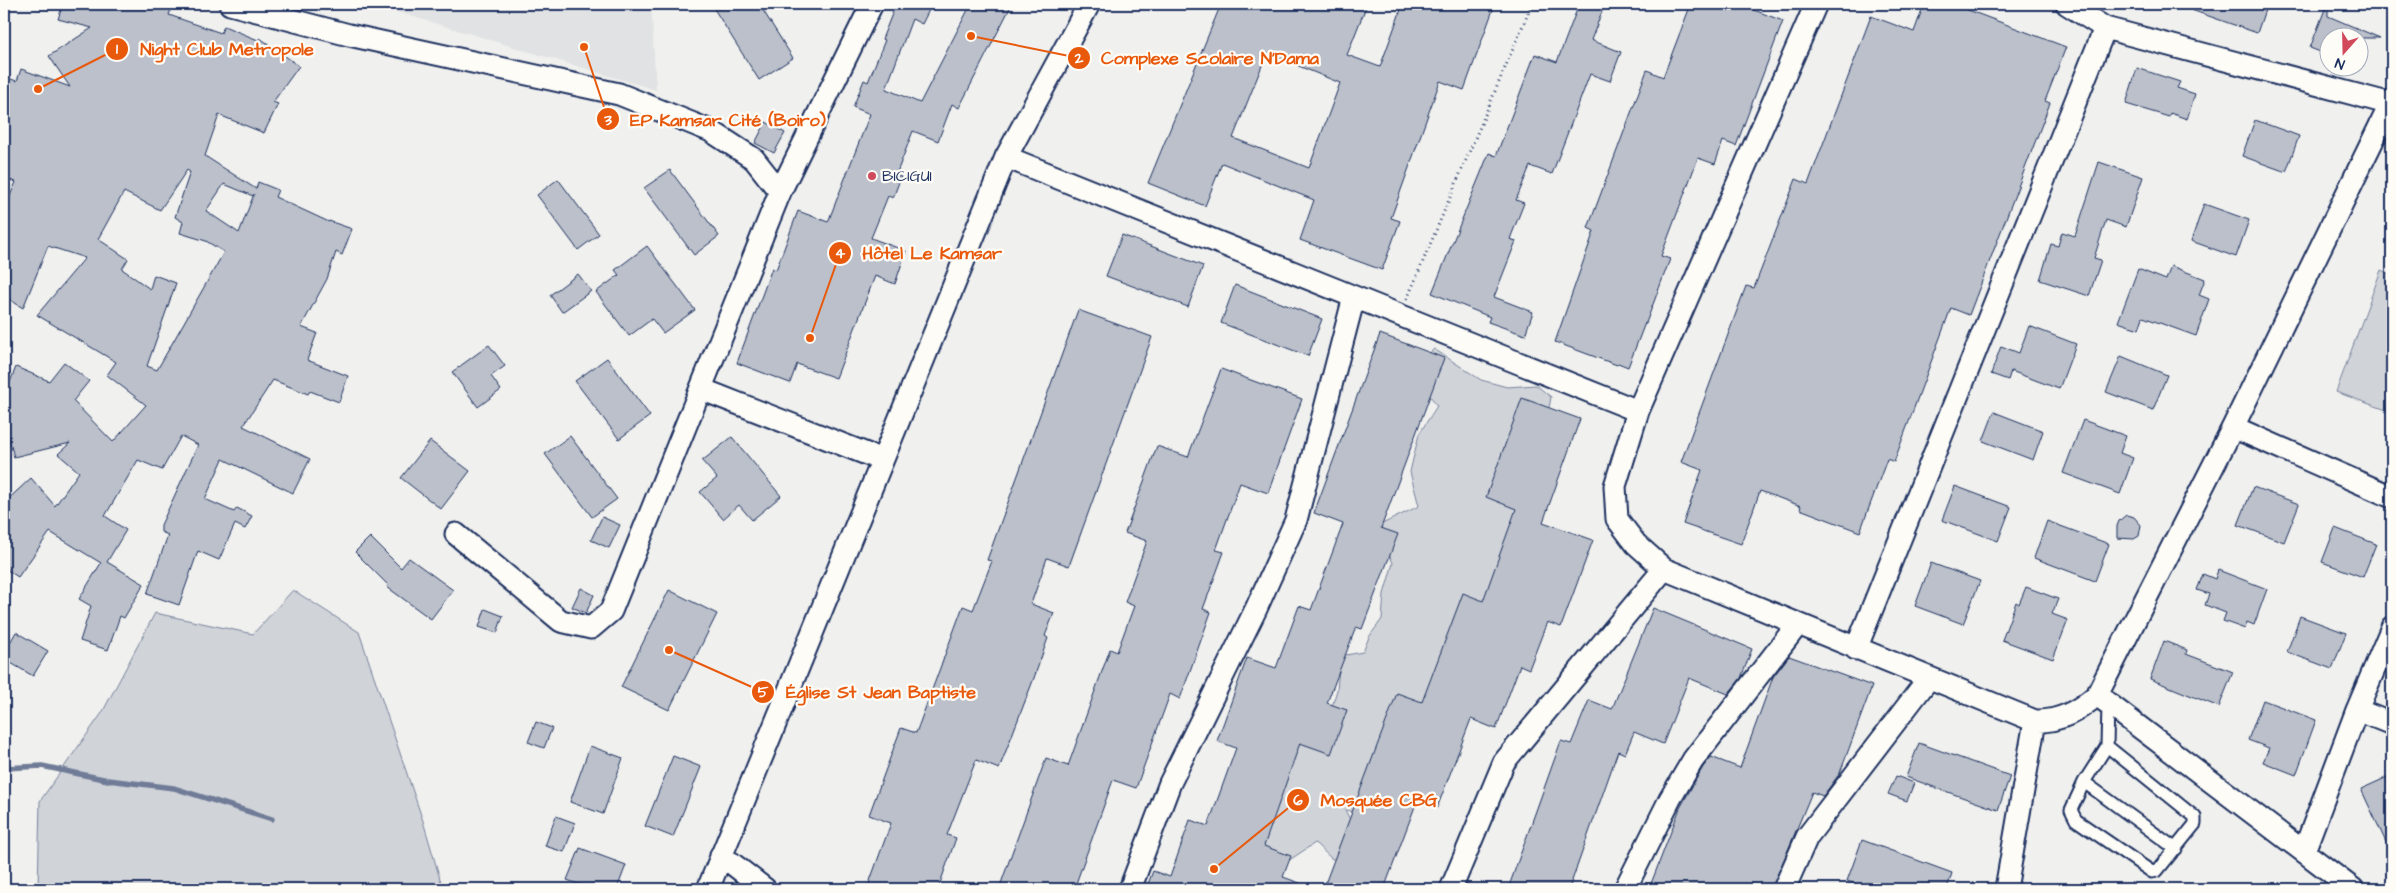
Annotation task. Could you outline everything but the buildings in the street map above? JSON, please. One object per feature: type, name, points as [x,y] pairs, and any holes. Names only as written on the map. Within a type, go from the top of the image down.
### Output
[{"type":"street","points":[[230,4],[349,34],[619,94],[711,131],[754,159],[780,192]]},
{"type":"street","points":[[456,534],[561,621],[591,628],[611,611],[780,192],[872,4]]},
{"type":"street","points":[[708,889],[1006,157],[1089,4]]},
{"type":"street","points":[[1816,4],[1638,411],[1615,486],[1617,519],[1636,544],[1664,569],[2035,721],[2049,722],[2102,699],[2391,103],[2105,28],[2067,4]]},
{"type":"street","points":[[1856,648],[2105,28]]},
{"type":"street","points":[[1006,157],[1638,411]]},
{"type":"street","points":[[1130,889],[1170,783],[1256,610],[1296,520],[1354,297]]},
{"type":"street","points":[[701,389],[882,460]]},
{"type":"street","points":[[2233,427],[2392,497]]},
{"type":"street","points":[[1451,889],[1504,762],[1664,569]]},
{"type":"street","points":[[1625,889],[1670,799],[1693,760],[1798,624]]},
{"type":"street","points":[[2304,851],[2357,710],[2392,627]]},
{"type":"street","points":[[1784,889],[1808,837],[1929,678]]},
{"type":"street","points":[[2102,699],[2353,889]]},
{"type":"street","points":[[2357,710],[2392,724]]},
{"type":"street","points":[[2006,889],[2035,721]]},
{"type":"street","points":[[721,855],[765,889]]},
{"type":"lane","points":[[2102,699],[2107,746],[2084,782],[2071,810],[2076,820],[2152,872],[2158,871],[2195,824],[2195,817],[2107,746]]},
{"type":"lane","points":[[2084,782],[2176,849]]},
{"type":"path","points":[[1400,315],[1532,4]]},
{"type":"shaded area","points":[[371,4],[651,4],[656,90]]},
{"type":"shaded area","points":[[2381,270],[2392,275],[2392,412],[2336,392]]},
{"type":"shaded area","points":[[1434,349],[1481,380],[1507,387],[1536,385],[1551,397],[1538,471],[1531,535],[1372,816],[1345,810],[1358,835],[1357,856],[1332,859],[1315,843],[1276,869],[1254,842],[1272,826],[1256,804],[1285,752],[1303,743],[1321,742],[1337,690],[1340,656],[1363,652],[1369,637],[1382,619],[1384,594],[1393,563],[1376,527],[1419,506],[1410,472],[1419,434],[1437,406],[1412,369]]},
{"type":"shaded area","points":[[293,590],[359,632],[423,821],[443,889],[38,889],[40,801],[102,713],[155,613],[253,634]]},
{"type":"waterway","points":[[4,768],[42,766],[108,780],[174,788],[272,819]]},
{"type":"place","name":"Complexe Scolaire N'Dama","points":[[971,36]]},
{"type":"place","name":"EP Kamsar Cité (Boiro)","points":[[584,47]]},
{"type":"place","name":"Night Club Metropole","points":[[38,89]]},
{"type":"place","name":"BICIGUI","points":[[872,176]]},
{"type":"place","name":"Hôtel Le Kamsar","points":[[810,338]]},
{"type":"place","name":"Église St Jean Baptiste","points":[[669,650]]},
{"type":"place","name":"Mosquée CBG","points":[[1214,869]]}]
